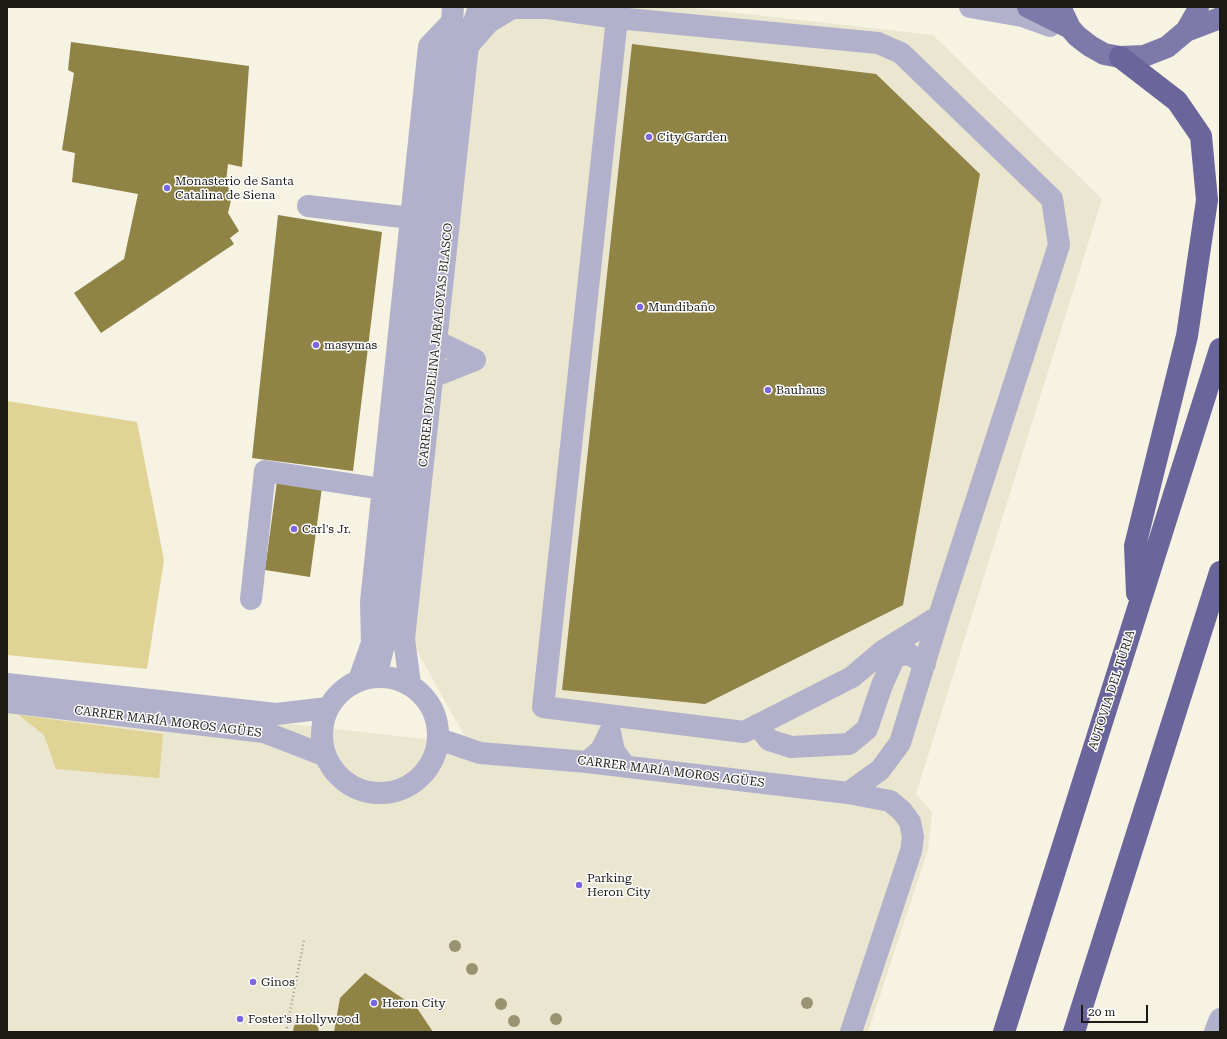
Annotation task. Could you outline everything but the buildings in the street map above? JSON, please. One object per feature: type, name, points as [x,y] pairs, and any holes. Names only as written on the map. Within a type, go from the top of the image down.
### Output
[{"type":"highway","points":[[1120,57],[1178,101],[1201,136],[1207,200],[1187,336],[1135,546],[1138,609]]},
{"type":"highway","name":"AUTOVIA DEL TÚRIA","points":[[1004,1032],[1220,349]]},
{"type":"highway","points":[[1074,1032],[1220,572]]},
{"type":"main road","points":[[1028,7],[1074,32],[1090,46],[1104,54],[1120,57],[1144,56],[1162,50],[1186,31],[1220,18]]},
{"type":"main road","points":[[1060,7],[1074,32]]},
{"type":"main road","points":[[1186,31],[1197,12],[1198,7]]},
{"type":"street","name":"CARRER D'ADELINA JABALOYAS BLASCO","points":[[410,684],[404,639],[469,36],[479,7]]},
{"type":"street","points":[[970,7],[1022,16],[1074,32]]},
{"type":"street","points":[[468,46],[489,22],[512,8],[548,8],[617,18],[878,43],[902,54],[1052,199],[1059,245],[939,616],[900,743],[880,770],[848,793]]},
{"type":"street","name":"CARRER D'ADELINA JABALOYAS BLASCO","points":[[368,678],[372,643],[371,602],[429,46],[452,14]]},
{"type":"street","name":"CARRER D'ADELINA JABALOYAS BLASCO","points":[[368,678],[385,641],[452,14]]},
{"type":"street","points":[[617,18],[543,707],[611,724],[744,732],[852,678],[884,650],[939,616]]},
{"type":"street","points":[[308,206],[411,218]]},
{"type":"street","points":[[432,377],[475,360],[436,341]]},
{"type":"street","points":[[251,599],[265,471],[382,489]]},
{"type":"street","points":[[757,725],[769,740],[791,747],[849,744],[867,729],[882,685],[895,656],[909,654],[925,664]]},
{"type":"street","points":[[858,672],[882,685]]},
{"type":"street","points":[[368,678],[410,684],[426,698],[437,718],[439,739],[434,759],[422,777],[405,788],[385,794],[360,790],[339,777],[326,756],[322,732],[328,708],[341,691],[368,678]]},
{"type":"street","name":"CARRER MARÍA MOROS AGÜES","points":[[7,684],[276,714],[328,708]]},
{"type":"street","name":"CARRER MARÍA MOROS AGÜES","points":[[7,702],[264,732],[326,756]]},
{"type":"street","points":[[587,762],[602,750],[611,724]]},
{"type":"street","points":[[611,724],[614,751],[626,767]]},
{"type":"street","name":"CARRER MARÍA MOROS AGÜES","points":[[439,739],[480,753],[587,762],[848,793],[890,801],[902,811],[910,822],[913,837],[911,851],[851,1032]]},
{"type":"street","points":[[1215,1032],[1220,1019]]},
{"type":"path","points":[[286,1032],[304,940]]},
{"type":"shaded area","points":[[507,7],[684,7],[933,35],[1102,199],[916,794],[932,812],[928,850],[868,1032],[7,1032],[7,692],[469,744],[412,642],[477,47]]},
{"type":"shaded area","points":[[7,401],[137,422],[164,560],[147,669],[7,655]]},
{"type":"shaded area","points":[[19,715],[163,734],[159,778],[56,769],[44,735]]},
{"type":"place","name":"City Garden","points":[[649,137]]},
{"type":"place","name":"Monasterio de Santa Catalina de Siena","points":[[167,188]]},
{"type":"place","name":"Mundibaño","points":[[640,307]]},
{"type":"place","name":"masymas","points":[[316,345]]},
{"type":"place","name":"Bauhaus","points":[[768,390]]},
{"type":"place","name":"Carl's Jr.","points":[[294,529]]},
{"type":"place","name":"Parking Heron City","points":[[579,885]]},
{"type":"place","name":"Ginos","points":[[253,982]]},
{"type":"place","name":"Heron City","points":[[374,1003]]},
{"type":"place","name":"Foster's Hollywood","points":[[240,1019]]}]
